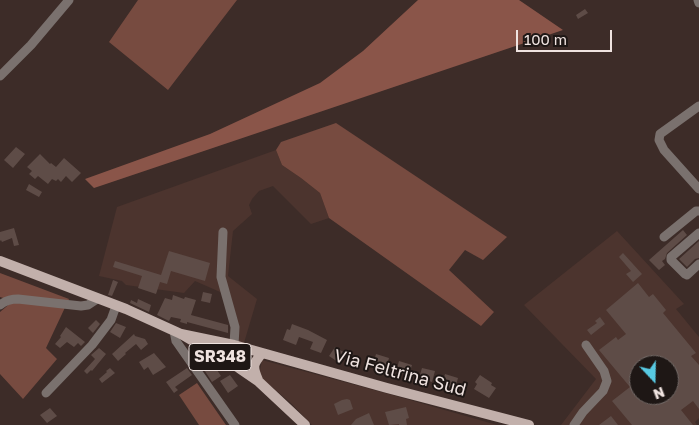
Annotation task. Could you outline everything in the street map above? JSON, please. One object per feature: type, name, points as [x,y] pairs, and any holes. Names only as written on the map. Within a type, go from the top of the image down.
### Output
[{"type":"main road","points":[[0,261],[121,308]]},
{"type":"main road","name":"SR348","points":[[121,308],[178,333],[258,380],[305,425]]},
{"type":"main road","name":"Via Feltrina Sud","points":[[178,333],[234,344],[386,388],[530,425]]},
{"type":"main road","points":[[258,380],[253,367],[262,353]]},
{"type":"street","points":[[0,76],[31,45],[69,0]]},
{"type":"street","points":[[699,106],[660,134],[659,140],[664,150],[699,189]]},
{"type":"street","points":[[664,237],[696,211],[699,211]]},
{"type":"street","points":[[223,232],[221,277],[235,327],[234,344]]},
{"type":"street","points":[[699,233],[671,257],[671,260],[687,275],[699,264]]},
{"type":"street","points":[[0,306],[9,300],[18,299],[81,306],[88,305],[97,299]]},
{"type":"street","points":[[46,393],[92,345],[121,308]]},
{"type":"street","points":[[178,333],[176,341],[235,425]]},
{"type":"street","points":[[574,425],[602,391],[607,381],[604,371],[586,344]]},
{"type":"shaded area","points":[[138,0],[237,0],[168,90],[109,42]]},
{"type":"shaded area","points":[[418,0],[519,0],[563,30],[94,188],[85,179],[210,134],[320,83],[363,51]]},
{"type":"shaded area","points":[[336,123],[507,237],[483,260],[465,250],[449,270],[494,312],[481,326],[329,218],[320,193],[282,165],[276,150],[281,142]]},
{"type":"shaded area","points":[[276,150],[282,165],[320,193],[329,218],[311,224],[273,186],[259,191],[252,199],[249,205],[252,214],[233,231],[228,276],[257,299],[244,343],[232,339],[227,295],[195,281],[184,293],[126,285],[122,281],[99,276],[117,207]]},
{"type":"shaded area","points":[[617,231],[684,304],[676,309],[699,337],[699,418],[695,422],[697,425],[561,425],[596,379],[524,305]]},
{"type":"shaded area","points":[[0,273],[69,299],[46,348],[57,359],[23,399],[0,374],[0,312],[13,301],[0,297]]},
{"type":"shaded area","points":[[262,360],[497,425],[312,425],[292,404],[259,376]]},
{"type":"shaded area","points":[[197,383],[226,425],[199,425],[179,395]]},
{"type":"building","points":[[585,9],[588,13],[578,19],[576,15]]},
{"type":"building","points":[[16,147],[25,154],[13,168],[4,160]]},
{"type":"building","points":[[40,154],[56,167],[64,158],[81,173],[72,182],[66,176],[61,182],[58,179],[56,181],[52,179],[48,184],[38,176],[35,179],[29,174],[32,171],[27,167]]},
{"type":"building","points":[[29,184],[42,192],[39,197],[26,190]]},
{"type":"building","points":[[14,228],[19,245],[14,246],[12,238],[0,241],[0,232]]},
{"type":"building","points":[[683,230],[687,235],[667,253],[662,261],[665,265],[659,270],[649,260]]},
{"type":"building","points":[[699,241],[699,258],[695,259],[687,267],[679,259]]},
{"type":"building","points":[[169,251],[210,263],[205,281],[171,271],[167,284],[160,282],[156,294],[138,288],[142,276],[113,267],[115,261],[161,275]]},
{"type":"building","points":[[623,253],[642,274],[633,282],[626,274],[631,271],[619,257]]},
{"type":"building","points":[[113,280],[118,282],[112,296],[108,295]]},
{"type":"building","points":[[638,283],[649,297],[653,294],[666,310],[663,313],[696,353],[691,356],[699,365],[699,409],[693,401],[681,410],[693,425],[632,425],[612,401],[629,388],[629,405],[679,405],[679,355],[629,355],[629,386],[599,350],[616,337],[618,340],[626,334],[606,310]]},
{"type":"building","points":[[203,292],[212,294],[210,303],[201,301]]},
{"type":"building","points":[[173,295],[184,299],[185,297],[196,300],[191,315],[228,325],[228,333],[187,322],[187,324],[180,322],[181,319],[171,317],[169,321],[157,315],[165,298],[172,300]]},
{"type":"building","points":[[138,299],[151,305],[149,312],[130,303],[131,300],[137,303]]},
{"type":"building","points":[[600,317],[605,324],[591,335],[587,330],[597,323],[595,321]]},
{"type":"building","points":[[96,320],[100,324],[93,333],[88,328]]},
{"type":"building","points":[[116,323],[126,327],[120,338],[110,332]]},
{"type":"building","points":[[292,324],[327,340],[321,353],[310,349],[313,342],[299,337],[296,345],[283,340],[287,329],[290,330]]},
{"type":"building","points":[[66,327],[85,342],[81,346],[78,343],[74,347],[67,342],[60,348],[55,344]]},
{"type":"building","points":[[134,334],[145,339],[148,344],[141,350],[136,344],[118,361],[112,354]]},
{"type":"building","points":[[335,347],[345,353],[338,362],[329,356]]},
{"type":"building","points":[[99,348],[106,354],[92,371],[87,374],[84,371],[95,359],[91,355]]},
{"type":"building","points":[[154,353],[166,367],[153,375],[148,367],[144,370],[139,362]]},
{"type":"building","points":[[376,354],[389,358],[386,369],[373,365]]},
{"type":"building","points":[[211,361],[221,376],[212,382],[201,365]]},
{"type":"building","points":[[399,361],[412,365],[409,375],[396,372]]},
{"type":"building","points":[[110,368],[115,373],[102,383],[99,379]]},
{"type":"building","points":[[187,368],[192,375],[175,387],[178,390],[174,393],[166,382]]},
{"type":"building","points":[[422,368],[435,371],[432,382],[419,378]]},
{"type":"building","points":[[445,374],[458,378],[455,389],[442,385]]},
{"type":"building","points":[[230,375],[238,386],[228,393],[220,381]]},
{"type":"building","points":[[480,375],[496,388],[489,398],[474,389],[477,384],[475,382]]},
{"type":"building","points":[[347,399],[350,400],[353,409],[338,415],[334,404]]},
{"type":"building","points":[[406,407],[409,418],[406,419],[407,425],[389,425],[385,412]]},
{"type":"building","points":[[50,408],[57,416],[47,423],[40,415]]},
{"type":"building","points":[[369,413],[374,425],[351,425],[356,419]]},
{"type":"building","points":[[611,416],[618,425],[599,425]]}]
